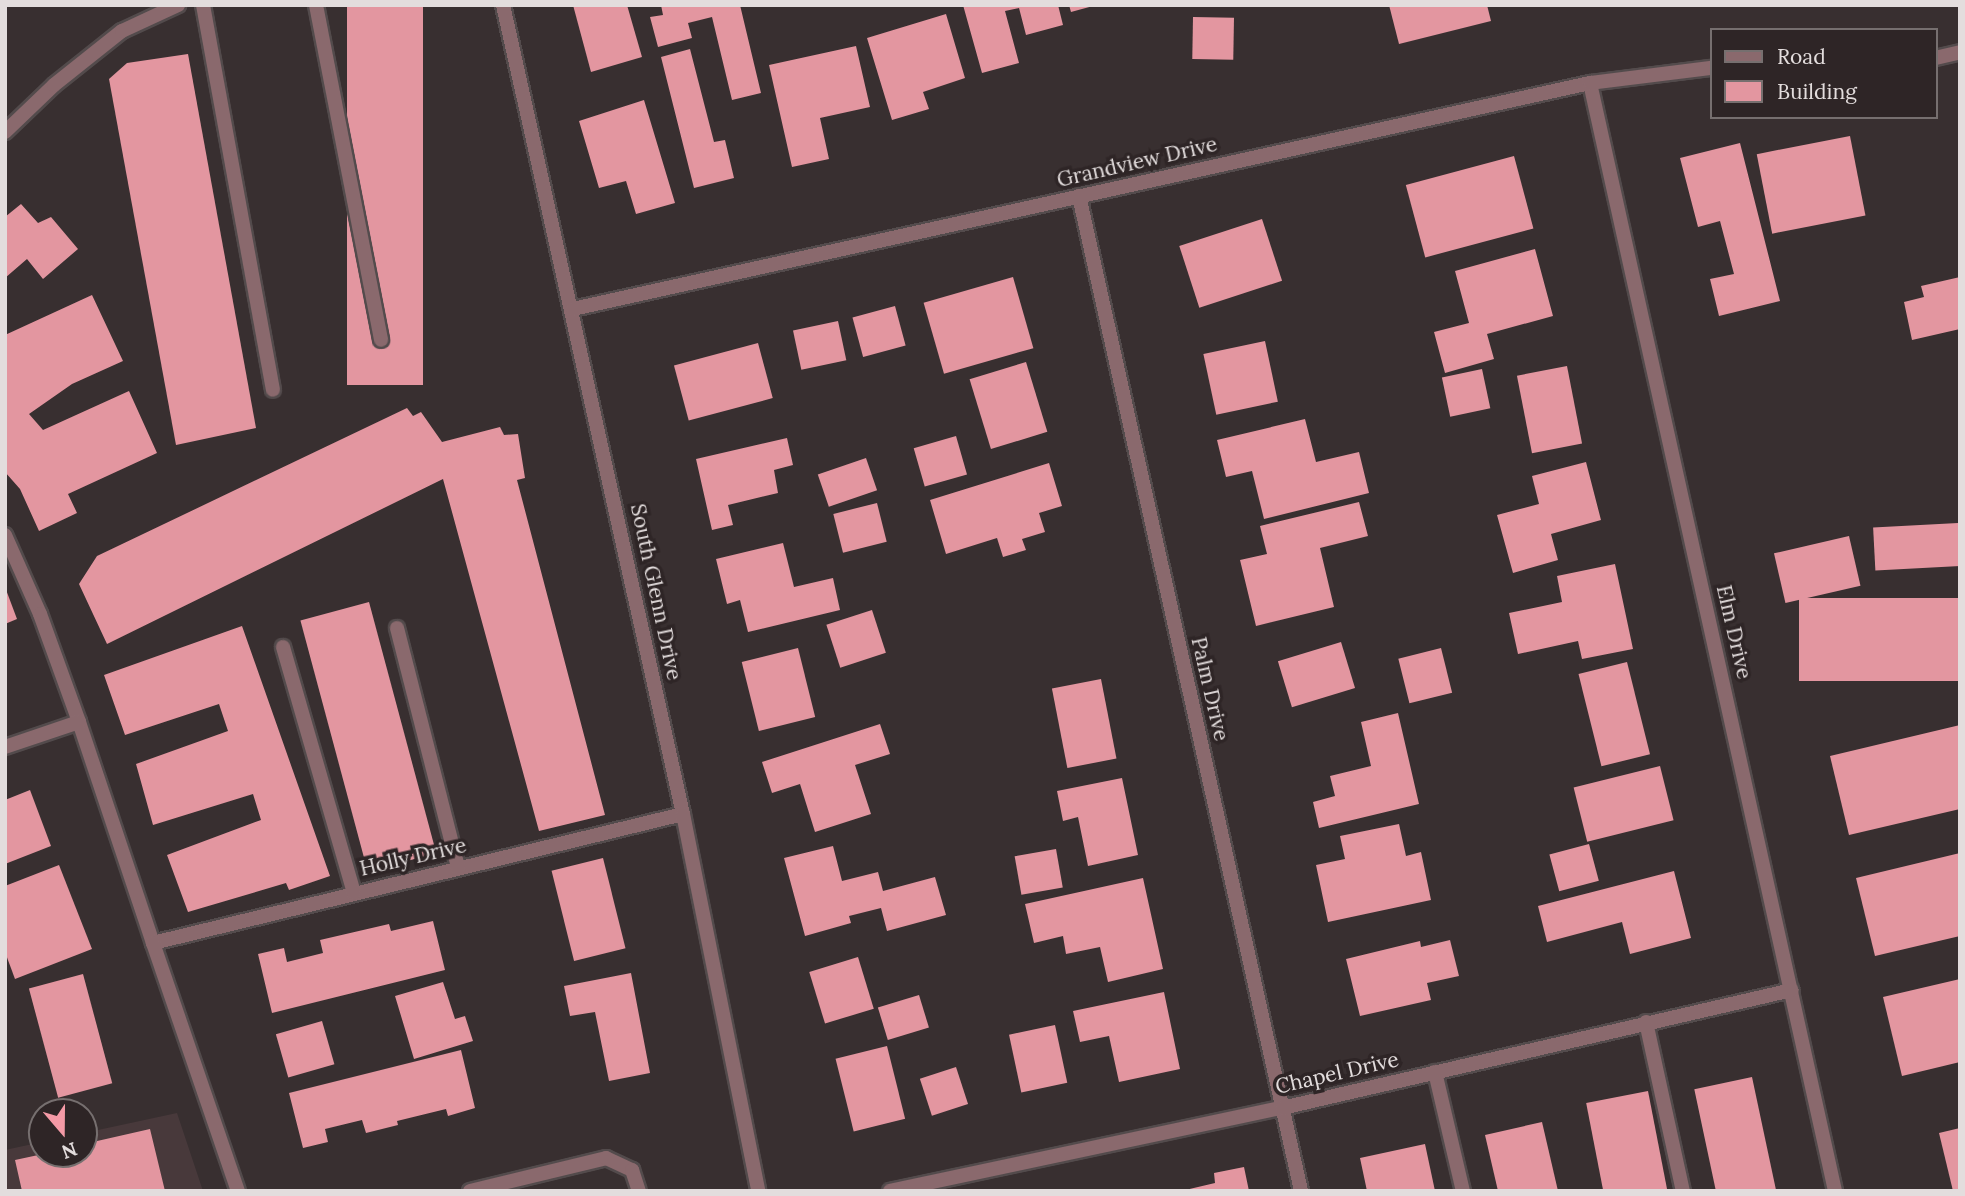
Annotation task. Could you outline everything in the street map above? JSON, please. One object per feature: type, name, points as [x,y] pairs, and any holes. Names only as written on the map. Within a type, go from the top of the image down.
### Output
[{"type":"street","points":[[5,132],[54,85],[122,31],[178,5]]},
{"type":"street","points":[[202,5],[273,390]]},
{"type":"street","points":[[316,5],[381,340]]},
{"type":"street","name":"South Glenn Drive","points":[[503,5],[573,309],[683,814],[758,1191]]},
{"type":"street","points":[[1937,58],[1960,52]]},
{"type":"street","name":"Grandview Drive","points":[[573,309],[1590,83],[1710,68]]},
{"type":"street","name":"Elm Drive","points":[[1590,83],[1793,990],[1835,1191]]},
{"type":"street","name":"Palm Drive","points":[[1079,196],[1301,1191]]},
{"type":"street","points":[[5,535],[10,556],[79,722],[238,1191]]},
{"type":"street","points":[[397,628],[458,868]]},
{"type":"street","points":[[283,647],[354,893]]},
{"type":"street","points":[[5,747],[79,722]]},
{"type":"street","name":"Holly Drive","points":[[153,943],[683,814]]},
{"type":"street","name":"Chapel Drive","points":[[890,1191],[1282,1108],[1793,990]]},
{"type":"street","points":[[1646,1022],[1684,1191]]},
{"type":"street","points":[[1435,1072],[1463,1191]]},
{"type":"street","points":[[470,1191],[606,1158],[632,1170],[639,1191]]},
{"type":"shaded area","points":[[177,1113],[203,1191],[5,1191],[5,1150],[28,1145],[28,1168],[98,1168],[98,1130]]},
{"type":"building","points":[[347,5],[423,5],[423,385],[347,385]]},
{"type":"building","points":[[573,5],[627,5],[642,57],[591,72]]},
{"type":"building","points":[[661,5],[740,5],[761,93],[732,100],[712,17],[688,23],[692,38],[658,47],[650,17],[663,15]]},
{"type":"building","points":[[963,5],[1058,5],[1063,25],[1026,35],[1019,8],[1005,11],[1019,63],[982,73]]},
{"type":"building","points":[[1069,5],[1092,5],[1093,6],[1071,12]]},
{"type":"building","points":[[1389,5],[1487,5],[1491,21],[1399,44]]},
{"type":"building","points":[[946,14],[965,78],[923,92],[929,109],[892,120],[867,38]]},
{"type":"building","points":[[1193,17],[1234,18],[1233,60],[1192,59]]},
{"type":"building","points":[[856,46],[870,107],[820,118],[829,159],[792,167],[769,65]]},
{"type":"building","points":[[690,49],[714,142],[725,140],[734,178],[694,188],[661,57]]},
{"type":"building","points":[[188,54],[256,428],[176,445],[109,79],[127,63]]},
{"type":"building","points":[[644,100],[675,203],[636,214],[626,181],[599,188],[579,121]]},
{"type":"building","points":[[1850,136],[1865,216],[1772,234],[1757,154]]},
{"type":"building","points":[[1740,143],[1780,301],[1719,316],[1710,279],[1734,274],[1720,221],[1698,227],[1680,158]]},
{"type":"building","points":[[1514,156],[1533,228],[1425,257],[1406,185]]},
{"type":"building","points":[[21,204],[38,223],[51,217],[78,249],[43,279],[27,259],[5,278],[5,217]]},
{"type":"building","points":[[1262,219],[1282,281],[1199,308],[1179,246]]},
{"type":"building","points":[[1535,249],[1553,316],[1487,334],[1494,359],[1445,373],[1434,332],[1469,323],[1455,271]]},
{"type":"building","points":[[1013,277],[1033,348],[944,374],[924,303]]},
{"type":"building","points":[[1960,277],[1960,329],[1912,340],[1904,302],[1924,297],[1921,286]]},
{"type":"building","points":[[92,295],[123,361],[72,384],[29,414],[43,430],[129,391],[157,453],[68,494],[77,513],[39,531],[20,489],[5,472],[5,335]]},
{"type":"building","points":[[895,306],[906,346],[863,357],[852,317]]},
{"type":"building","points":[[838,321],[846,360],[801,370],[793,331]]},
{"type":"building","points":[[1265,341],[1278,402],[1216,415],[1203,354]]},
{"type":"building","points":[[758,343],[773,398],[689,421],[674,366]]},
{"type":"building","points":[[1026,362],[1047,432],[991,449],[970,379]]},
{"type":"building","points":[[1567,366],[1582,444],[1532,453],[1517,376]]},
{"type":"building","points":[[1482,369],[1490,408],[1450,417],[1442,378]]},
{"type":"building","points":[[407,408],[413,416],[421,412],[442,442],[500,427],[504,435],[518,434],[525,478],[517,480],[605,815],[539,831],[443,479],[107,644],[79,584],[97,556]]},
{"type":"building","points":[[1305,419],[1316,462],[1359,452],[1369,493],[1264,519],[1252,471],[1226,477],[1217,440]]},
{"type":"building","points":[[956,436],[967,474],[925,487],[914,448]]},
{"type":"building","points":[[787,438],[793,465],[774,470],[778,493],[728,505],[733,525],[712,530],[696,459]]},
{"type":"building","points":[[866,458],[877,490],[829,507],[818,475]]},
{"type":"building","points":[[1586,462],[1601,520],[1551,534],[1558,560],[1513,573],[1497,515],[1539,504],[1532,476]]},
{"type":"building","points":[[1049,463],[1062,506],[1039,513],[1045,532],[1022,539],[1026,550],[1003,557],[997,538],[946,554],[930,500]]},
{"type":"building","points":[[1359,502],[1368,536],[1320,548],[1334,607],[1256,626],[1240,560],[1267,554],[1260,526]]},
{"type":"building","points":[[877,503],[887,542],[843,553],[833,514]]},
{"type":"building","points":[[1958,523],[1960,566],[1875,570],[1873,527]]},
{"type":"building","points":[[1849,536],[1860,586],[1785,603],[1774,553]]},
{"type":"building","points":[[783,543],[794,587],[833,578],[840,610],[748,632],[740,600],[727,604],[716,559]]},
{"type":"building","points":[[1615,564],[1633,649],[1582,659],[1578,641],[1518,654],[1509,613],[1562,602],[1557,576]]},
{"type":"building","points":[[5,587],[17,619],[5,624]]},
{"type":"building","points":[[1799,598],[1960,598],[1960,681],[1799,681]]},
{"type":"building","points":[[369,602],[436,853],[368,872],[300,620]]},
{"type":"building","points":[[872,610],[886,653],[840,668],[826,625]]},
{"type":"building","points":[[242,626],[330,876],[289,890],[286,883],[188,912],[167,855],[261,820],[253,794],[153,825],[136,764],[228,731],[219,704],[125,735],[104,675]]},
{"type":"building","points":[[1341,642],[1355,688],[1292,707],[1278,661]]},
{"type":"building","points":[[798,648],[815,717],[759,731],[742,662]]},
{"type":"building","points":[[1441,648],[1452,693],[1409,703],[1398,659]]},
{"type":"building","points":[[1627,662],[1650,754],[1601,766],[1578,674]]},
{"type":"building","points":[[1101,679],[1116,759],[1067,768],[1052,689]]},
{"type":"building","points":[[1398,713],[1419,804],[1319,828],[1313,802],[1335,796],[1330,776],[1371,766],[1361,722]]},
{"type":"building","points":[[880,724],[890,754],[855,765],[871,814],[815,832],[800,784],[772,793],[762,762]]},
{"type":"building","points":[[1960,725],[1960,809],[1849,835],[1830,756]]},
{"type":"building","points":[[1660,766],[1674,820],[1587,842],[1574,788]]},
{"type":"building","points":[[1122,778],[1138,855],[1088,866],[1078,817],[1063,821],[1057,791]]},
{"type":"building","points":[[30,790],[51,846],[5,864],[5,800]]},
{"type":"building","points":[[1399,824],[1406,856],[1421,852],[1431,900],[1328,922],[1316,865],[1345,859],[1340,836]]},
{"type":"building","points":[[1589,844],[1599,881],[1559,891],[1549,855]]},
{"type":"building","points":[[833,846],[842,881],[878,872],[883,891],[935,877],[946,915],[887,931],[881,908],[849,916],[851,923],[805,936],[784,858]]},
{"type":"building","points":[[1056,849],[1063,887],[1021,895],[1015,856]]},
{"type":"building","points":[[1960,853],[1960,936],[1875,956],[1856,878]]},
{"type":"building","points":[[603,858],[625,948],[574,961],[552,871]]},
{"type":"building","points":[[59,865],[92,949],[15,979],[5,952],[5,886]]},
{"type":"building","points":[[1674,871],[1691,938],[1630,954],[1622,922],[1547,942],[1538,906]]},
{"type":"building","points":[[1143,878],[1163,969],[1108,982],[1100,947],[1066,954],[1063,936],[1034,943],[1025,904]]},
{"type":"building","points":[[433,921],[445,970],[272,1013],[258,954],[284,948],[287,962],[323,953],[320,940],[389,924],[391,931]]},
{"type":"building","points":[[1450,940],[1459,976],[1427,983],[1431,1000],[1360,1016],[1346,959],[1420,941],[1421,947]]},
{"type":"building","points":[[858,957],[874,1009],[825,1024],[809,972]]},
{"type":"building","points":[[631,973],[650,1073],[609,1081],[595,1012],[570,1016],[564,986]]},
{"type":"building","points":[[83,974],[112,1083],[58,1098],[29,988]]},
{"type":"building","points":[[1960,979],[1960,1062],[1902,1076],[1883,997]]},
{"type":"building","points":[[443,982],[455,1019],[465,1016],[473,1041],[414,1059],[395,996]]},
{"type":"building","points":[[1164,992],[1180,1069],[1119,1082],[1109,1036],[1080,1042],[1073,1011]]},
{"type":"building","points":[[919,995],[929,1028],[888,1040],[878,1008]]},
{"type":"building","points":[[322,1021],[334,1064],[288,1077],[276,1034]]},
{"type":"building","points":[[1055,1025],[1067,1083],[1021,1092],[1009,1035]]},
{"type":"building","points":[[887,1046],[905,1119],[854,1132],[836,1059]]},
{"type":"building","points":[[461,1050],[475,1108],[448,1116],[446,1109],[397,1121],[398,1125],[366,1133],[362,1120],[325,1129],[328,1142],[303,1148],[289,1093]]},
{"type":"building","points":[[956,1067],[968,1104],[932,1116],[920,1079]]},
{"type":"building","points":[[1752,1077],[1776,1191],[1716,1191],[1694,1089]]},
{"type":"building","points":[[1648,1091],[1667,1191],[1603,1191],[1586,1103]]},
{"type":"building","points":[[1542,1122],[1558,1191],[1498,1191],[1485,1135]]},
{"type":"building","points":[[1960,1128],[1960,1191],[1953,1191],[1939,1133]]},
{"type":"building","points":[[150,1129],[165,1191],[22,1191],[15,1160],[28,1157],[28,1168],[98,1168],[98,1141]]},
{"type":"building","points":[[1425,1144],[1435,1191],[1367,1191],[1360,1158]]},
{"type":"building","points":[[1244,1167],[1249,1191],[1181,1191],[1215,1183],[1214,1173]]}]
